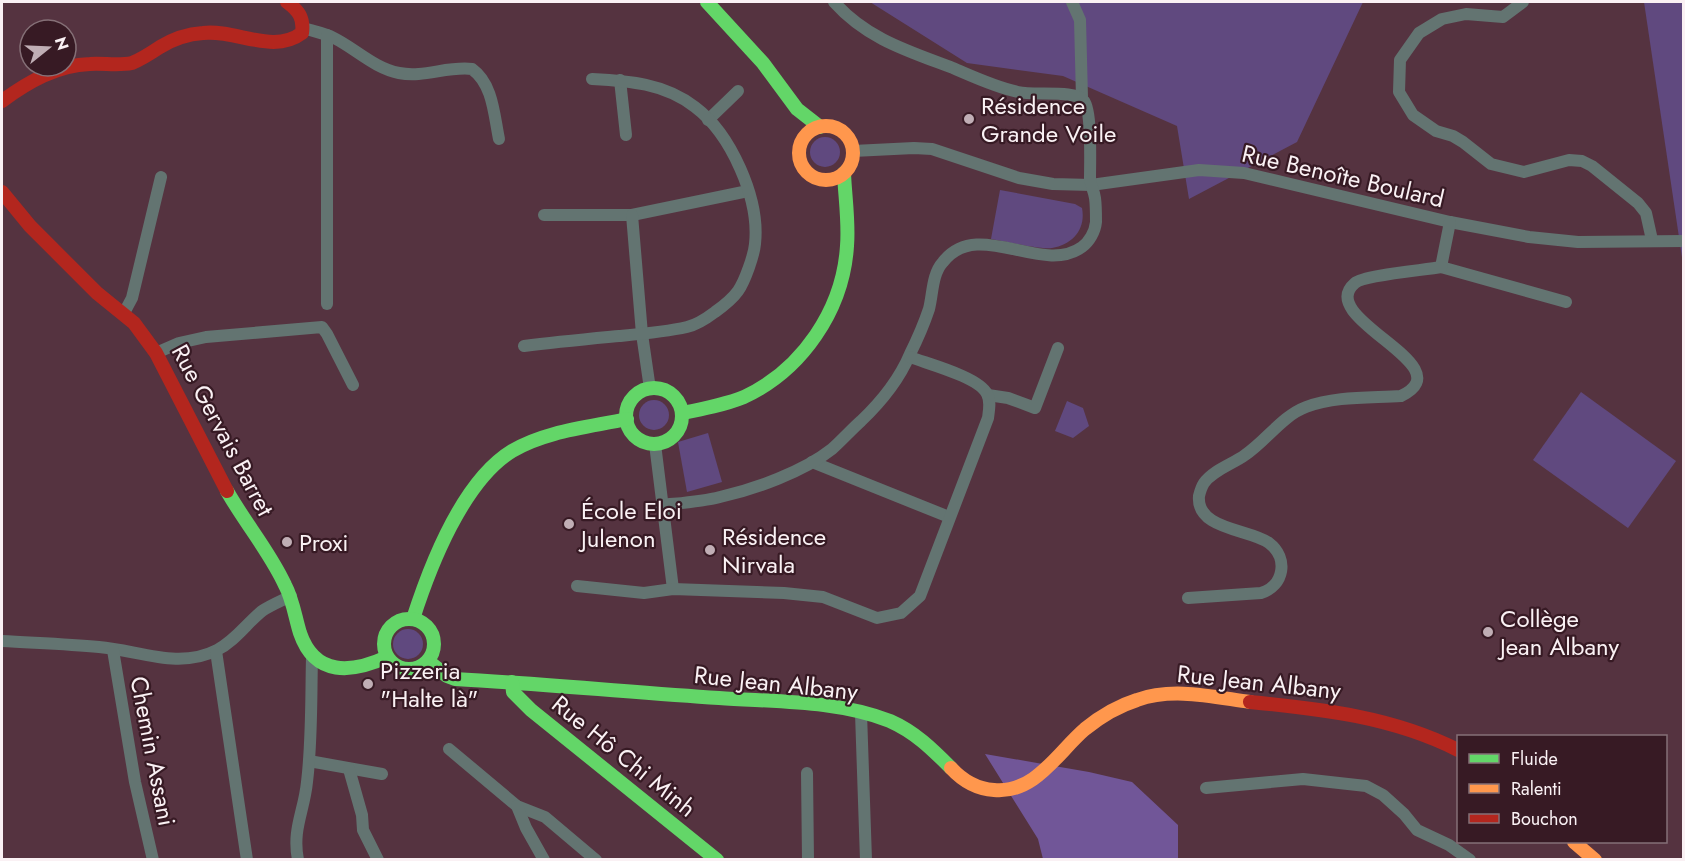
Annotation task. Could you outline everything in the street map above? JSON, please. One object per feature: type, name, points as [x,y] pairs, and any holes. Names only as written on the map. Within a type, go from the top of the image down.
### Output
[{"type":"main road","points":[[2,100],[56,70],[84,64],[129,63],[184,36],[214,32],[230,33],[262,41],[285,42],[297,39],[302,33],[304,19],[300,12],[287,2]]},
{"type":"main road","points":[[707,2],[763,63],[797,109],[807,134]]},
{"type":"main road","points":[[797,109],[820,127]]},
{"type":"main road","points":[[820,127],[835,127],[842,131],[851,143],[853,151],[852,160],[844,173],[829,180],[813,176],[802,164],[800,148],[807,134],[820,127]]},
{"type":"main road","points":[[682,413],[728,404],[752,393],[781,375],[805,352],[827,319],[838,293],[846,253],[847,212],[844,173]]},
{"type":"main road","points":[[829,180],[847,212]]},
{"type":"main road","name":"Rue Gervais Barret","points":[[2,192],[30,226],[97,293],[124,314],[145,336],[218,474],[291,596],[303,640],[312,657]]},
{"type":"main road","points":[[650,389],[659,389],[675,397],[682,413],[678,431],[672,438],[655,444],[639,439],[633,434],[627,419],[627,411],[635,396],[650,389]]},
{"type":"main road","points":[[413,620],[423,588],[450,528],[470,494],[489,471],[511,452],[546,438],[627,419]]},
{"type":"main road","points":[[405,619],[413,620],[420,622],[431,632],[434,647],[428,661],[415,669],[407,669],[399,667],[387,657],[384,650],[386,633],[397,622],[405,619]]},
{"type":"main road","points":[[312,657],[325,665],[352,669],[369,666],[387,657]]},
{"type":"main road","name":"Rue Jean Albany","points":[[428,661],[447,676],[455,679],[778,703],[861,713],[906,729],[970,785],[977,788],[1007,791],[1025,783],[1047,768],[1086,729],[1109,713],[1134,700],[1163,694],[1362,715],[1424,733],[1457,750]]},
{"type":"main road","name":"Rue Hô Chi Minh","points":[[512,682],[513,692],[531,710],[717,860]]},
{"type":"main road","points":[[1575,843],[1595,860]]},
{"type":"street","points":[[661,505],[718,498],[771,481],[812,462],[832,449],[876,407],[900,374],[910,357],[928,309],[934,280],[942,262],[956,250],[973,245],[993,245],[1056,257],[1074,253],[1089,243],[1096,225],[1095,198],[1090,185],[1088,115],[1082,98],[1071,93],[1040,95],[1021,93],[993,84],[883,41],[856,23],[834,2]]},
{"type":"street","points":[[1072,2],[1080,20],[1082,98]]},
{"type":"street","points":[[1523,2],[1503,17],[1466,14],[1442,19],[1419,33],[1400,60],[1399,92],[1413,115],[1436,131],[1463,142],[1491,164],[1524,172],[1569,159],[1582,161],[1592,166],[1638,203],[1646,213],[1652,240]]},
{"type":"street","points":[[303,28],[327,35],[372,62],[399,73],[427,74],[454,68],[472,69],[484,81],[489,93],[499,139]]},
{"type":"street","points":[[327,35],[327,304]]},
{"type":"street","points":[[524,346],[689,327],[714,312],[738,291],[755,244],[753,210],[736,159],[722,136],[708,120],[695,107],[664,89],[638,82],[592,79]]},
{"type":"street","points":[[620,80],[626,135]]},
{"type":"street","points":[[708,120],[738,92]]},
{"type":"street","name":"Rue Benoîte Boulard","points":[[853,151],[932,149],[1019,178],[1053,184],[1090,185],[1199,170],[1244,172],[1450,222],[1529,237],[1578,242],[1683,241]]},
{"type":"street","points":[[124,314],[132,298],[161,177]]},
{"type":"street","points":[[544,215],[632,215],[748,191]]},
{"type":"street","points":[[632,215],[642,334],[650,389]]},
{"type":"street","points":[[1441,267],[1450,222]]},
{"type":"street","points":[[1188,598],[1270,591],[1277,585],[1282,571],[1280,558],[1269,543],[1215,523],[1204,513],[1199,503],[1199,494],[1204,483],[1223,468],[1246,455],[1288,418],[1304,408],[1326,402],[1401,396],[1411,391],[1417,382],[1416,371],[1410,361],[1357,317],[1349,304],[1349,290],[1356,281],[1441,267],[1566,302]]},
{"type":"street","points":[[156,353],[179,343],[206,337],[322,327],[353,385]]},
{"type":"street","points":[[988,395],[1008,398],[1035,408],[1058,348]]},
{"type":"street","points":[[577,586],[644,593],[673,589],[784,593],[823,597],[877,618],[901,613],[920,596],[990,408],[988,395],[976,382],[910,357]]},
{"type":"street","points":[[655,444],[673,589]]},
{"type":"street","points":[[812,462],[949,517]]},
{"type":"street","points":[[2,641],[102,647],[154,658],[182,659],[216,651],[231,641],[261,612],[291,596]]},
{"type":"street","name":"Chemin Assani","points":[[113,650],[135,782],[153,860]]},
{"type":"street","points":[[216,651],[247,860]]},
{"type":"street","points":[[298,860],[295,838],[305,804],[309,761],[312,657]]},
{"type":"street","points":[[861,713],[866,860]]},
{"type":"street","points":[[449,749],[517,806],[545,818],[596,860]]},
{"type":"street","points":[[309,761],[382,774]]},
{"type":"street","points":[[349,769],[362,815],[363,830],[378,860]]},
{"type":"street","points":[[807,772],[807,860]]},
{"type":"street","points":[[1206,788],[1303,779],[1365,786],[1383,795],[1404,814],[1417,830],[1449,845],[1470,860]]},
{"type":"street","points":[[517,806],[544,860]]},
{"type":"shaded area","points":[[870,2],[1363,2],[1297,142],[1189,199],[1177,126],[1063,76],[967,63]]},
{"type":"shaded area","points":[[1644,2],[1683,2],[1683,264]]},
{"type":"shaded area","points":[[825,137],[836,141],[840,152],[836,163],[825,167],[814,163],[810,152],[814,141]]},
{"type":"shaded area","points":[[1000,190],[1075,204],[1082,208],[1080,229],[1072,239],[1052,248],[1031,247],[991,239]]},
{"type":"shaded area","points":[[1581,392],[1676,461],[1628,528],[1533,460]]},
{"type":"shaded area","points":[[654,400],[665,404],[669,415],[665,426],[654,430],[643,426],[639,415],[643,404]]},
{"type":"shaded area","points":[[1067,401],[1083,408],[1089,426],[1073,438],[1055,431]]},
{"type":"shaded area","points":[[708,433],[722,482],[687,492],[678,442]]},
{"type":"shaded area","points":[[408,629],[419,633],[423,644],[419,655],[408,659],[397,655],[393,644],[397,633]]},
{"type":"shaded area","points":[[985,754],[1132,782],[1178,825],[1178,859],[1043,859],[1038,839]]},
{"type":"traffic: fast","points":[[707,2],[763,63],[797,109],[820,127]]},
{"type":"traffic: fast","points":[[682,413],[736,400],[765,385],[784,371],[816,335],[828,315],[844,270],[848,228],[844,173]]},
{"type":"traffic: fast","points":[[654,388],[669,393],[677,401],[682,416],[677,431],[669,439],[654,444],[639,439],[631,431],[626,416],[631,401],[639,393],[654,388]]},
{"type":"traffic: fast","points":[[413,619],[450,526],[478,482],[494,465],[512,451],[539,439],[568,430],[627,419]]},
{"type":"traffic: fast","points":[[227,491],[279,573],[290,597],[300,633],[315,658],[336,668],[348,668],[387,657]]},
{"type":"traffic: fast","points":[[409,619],[427,626],[434,644],[427,662],[409,669],[391,662],[384,644],[391,626],[409,619]]},
{"type":"traffic: fast","points":[[428,661],[447,676],[455,679],[805,703],[849,709],[899,725],[923,742],[951,768]]},
{"type":"traffic: fast","points":[[512,682],[513,692],[531,710],[717,860]]},
{"type":"traffic: slow","points":[[826,126],[836,128],[845,134],[851,143],[853,153],[851,163],[845,172],[836,178],[826,180],[816,178],[807,172],[801,163],[799,153],[801,143],[807,134],[816,128],[826,126]]},
{"type":"traffic: slow","points":[[951,768],[960,777],[976,786],[994,790],[1009,789],[1034,779],[1085,729],[1130,702],[1165,694],[1207,696],[1250,702]]},
{"type":"traffic: slow","points":[[1575,843],[1595,860]]},
{"type":"traffic: jam","points":[[2,101],[22,87],[55,71],[78,65],[132,63],[170,42],[192,34],[228,34],[267,42],[291,39],[302,33],[302,23],[298,12],[287,2]]},
{"type":"traffic: jam","points":[[2,192],[30,226],[97,293],[134,323],[156,353],[227,491]]},
{"type":"traffic: jam","points":[[1250,702],[1357,716],[1408,730],[1457,750]]},
{"type":"place","name":"Résidence Grande Voile","points":[[969,119]]},
{"type":"place","name":"École Eloi Julenon","points":[[569,524]]},
{"type":"place","name":"Proxi","points":[[287,542]]},
{"type":"place","name":"Résidence Nirvala","points":[[710,550]]},
{"type":"place","name":"Collège Jean Albany","points":[[1488,632]]},
{"type":"place","name":"Pizzeria \"Halte là\"","points":[[368,684]]}]
